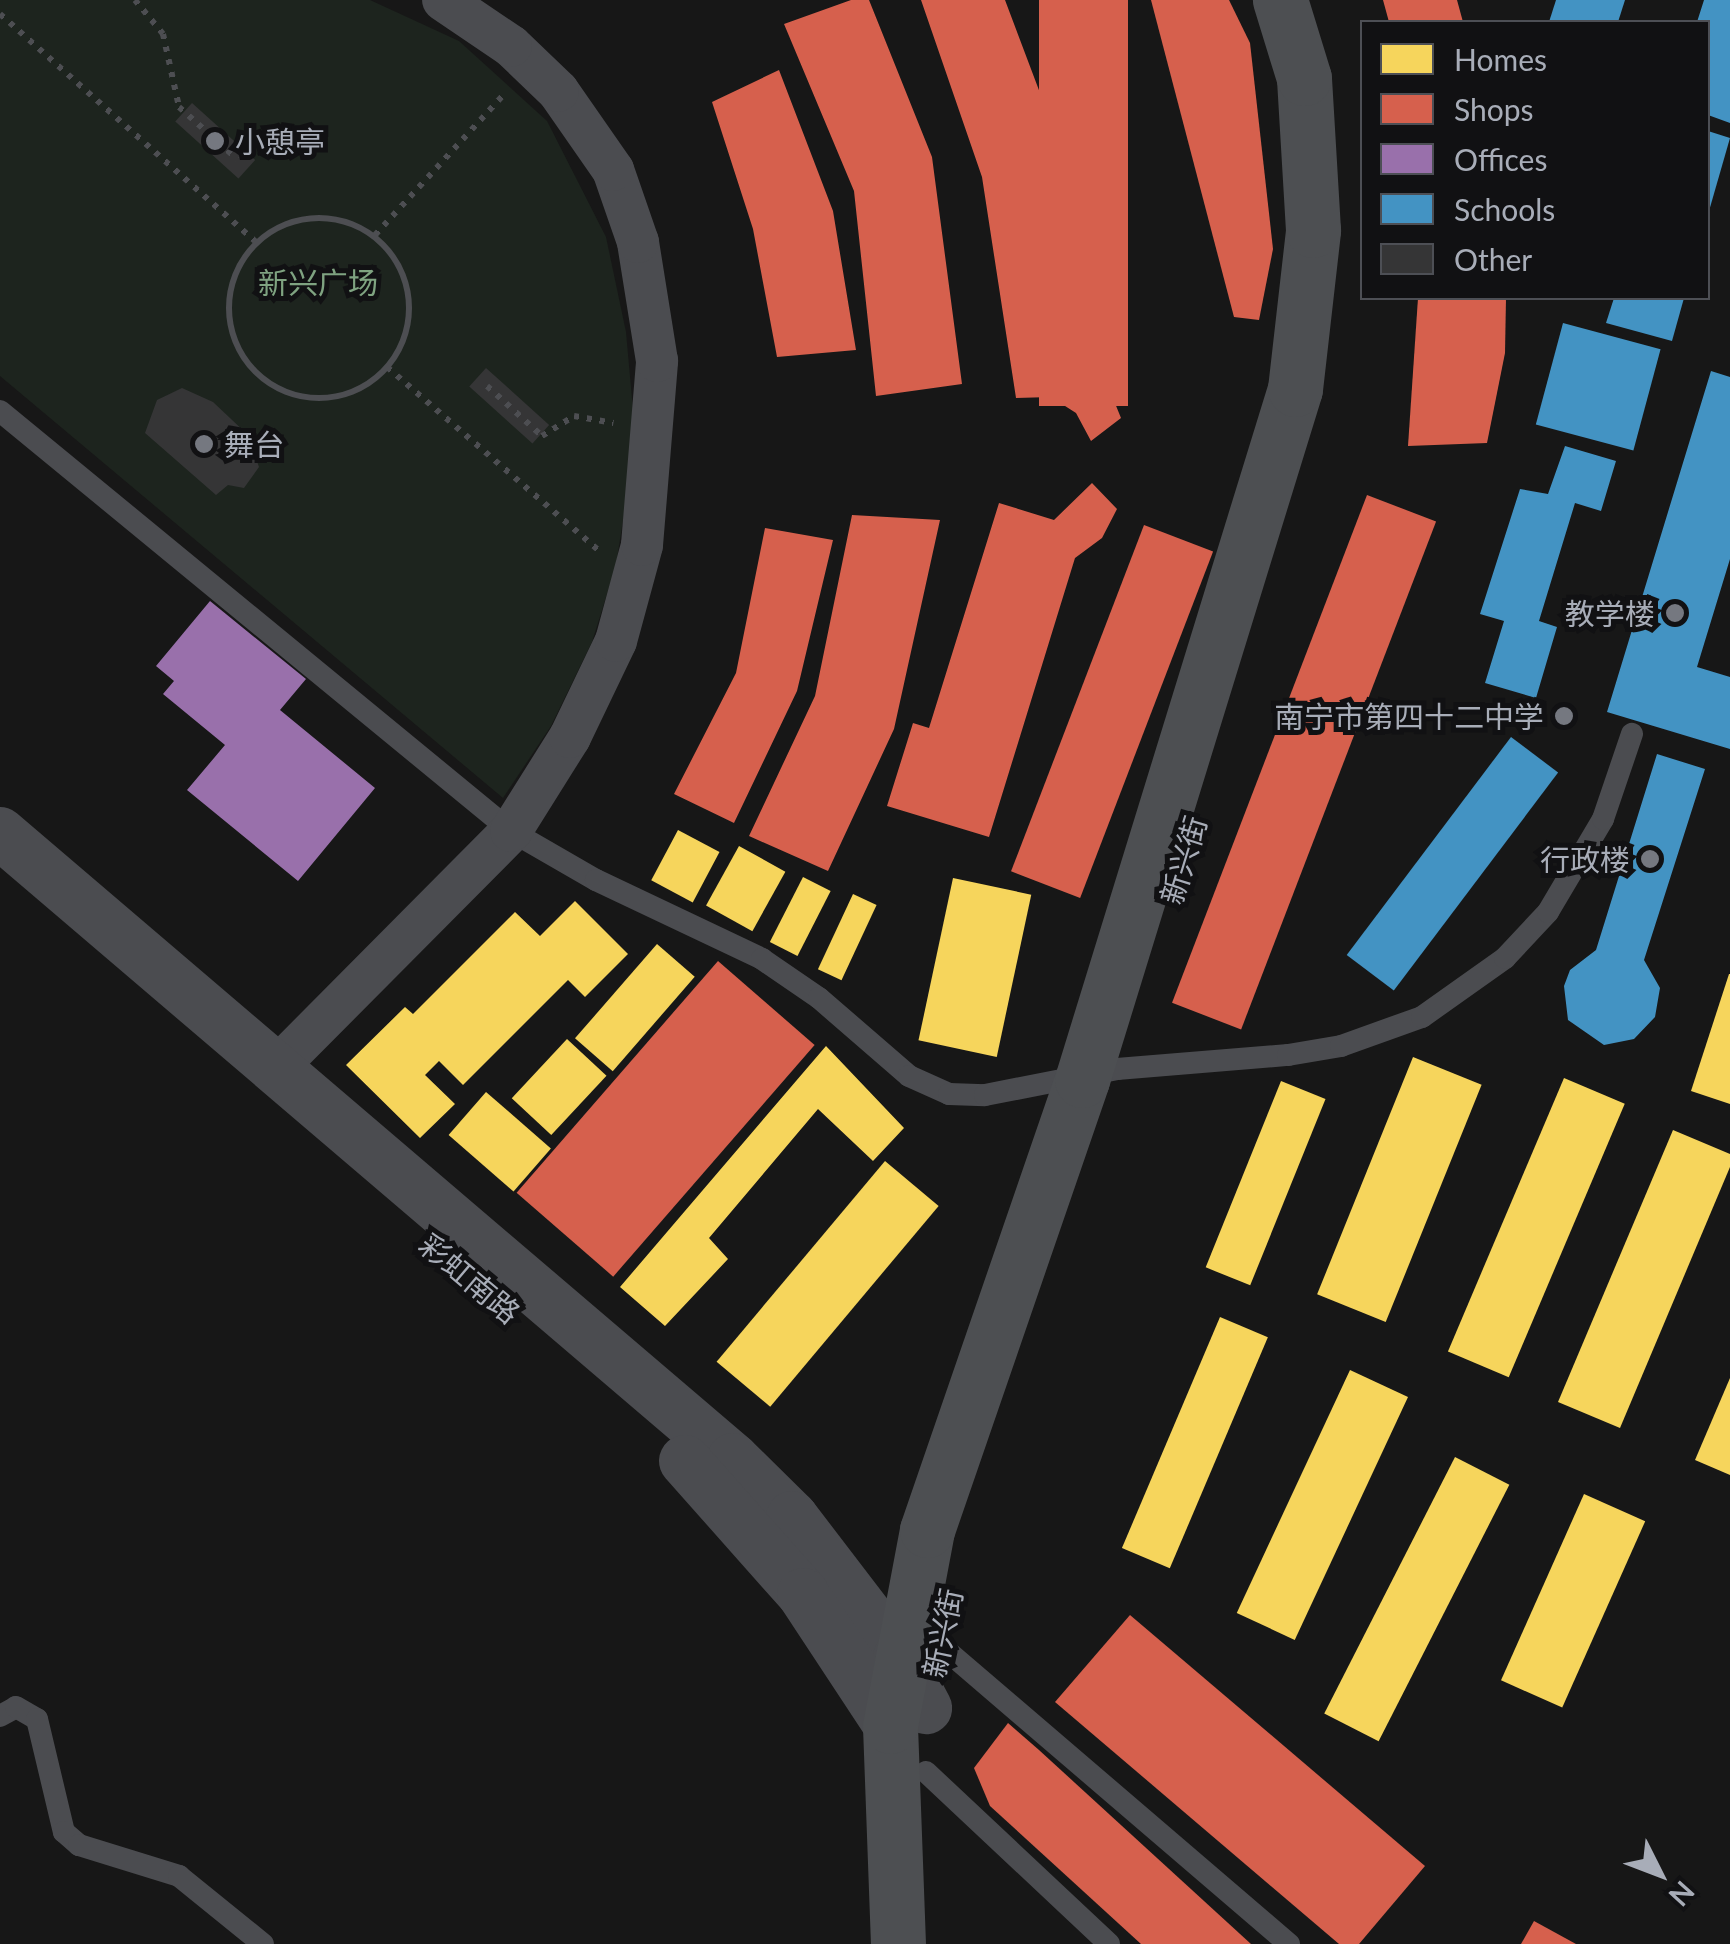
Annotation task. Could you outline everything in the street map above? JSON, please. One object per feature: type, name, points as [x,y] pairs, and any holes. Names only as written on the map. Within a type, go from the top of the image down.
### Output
[{"type":"main road","name":"新兴街","points":[[908,1717],[919,1650],[961,1539],[1100,1075],[1294,389],[1313,230],[1304,78],[1280,0]]},
{"type":"main road","name":"新兴街","points":[[1100,1075],[1329,396],[1348,231],[1338,72],[1316,0]]},
{"type":"main road","points":[[908,1717],[926,1772],[933,1944]]},
{"type":"main road","points":[[898,1944],[908,1717]]},
{"type":"street","points":[[276,1068],[511,831],[570,738],[616,642],[642,545],[657,361],[638,242],[614,170],[558,91],[511,46],[443,0]]},
{"type":"street","name":"彩虹南路","points":[[0,832],[733,1459],[919,1650]]},
{"type":"street","name":"彩虹南路","points":[[0,875],[708,1481],[908,1717]]},
{"type":"lane","points":[[0,411],[511,831],[596,880],[762,958],[819,998],[909,1076],[949,1094],[985,1096],[1100,1075],[1341,1046],[1422,1017],[1466,990],[1537,924],[1578,868],[1632,734]]},
{"type":"lane","points":[[919,1650],[1289,1944]]},
{"type":"lane","points":[[0,1716],[16,1707],[37,1719],[64,1832],[79,1845],[179,1876],[262,1944]]},
{"type":"lane","points":[[926,1772],[1109,1944]]},
{"type":"path","points":[[136,0],[163,34],[179,108],[237,159]]},
{"type":"path","points":[[0,14],[256,243]]},
{"type":"path","points":[[375,236],[512,84]]},
{"type":"path","points":[[328,217],[375,236],[405,276],[410,302],[408,325],[388,367],[348,394],[325,398],[280,390],[260,376],[234,338],[228,313],[236,275],[256,243],[301,219],[328,217]]},
{"type":"path","points":[[388,367],[616,565]]},
{"type":"path","points":[[487,386],[542,436],[574,416],[653,432]]},
{"type":"green space","name":"新兴广场","points":[[0,0],[370,0],[459,41],[547,121],[606,237],[626,332],[633,410],[629,482],[616,565],[592,642],[551,726],[503,798],[0,376]]},
{"type":"building: Homes","points":[[678,830],[719,852],[693,902],[651,880]]},
{"type":"building: Homes","points":[[739,846],[785,872],[752,931],[706,905]]},
{"type":"building: Homes","points":[[803,877],[831,891],[797,956],[770,942]]},
{"type":"building: Homes","points":[[953,878],[1031,895],[997,1057],[918,1040]]},
{"type":"building: Homes","points":[[853,894],[877,905],[841,980],[818,969]]},
{"type":"building: Homes","points":[[575,901],[628,954],[585,997],[568,980],[463,1085],[439,1061],[425,1075],[455,1104],[420,1138],[346,1065],[405,1007],[413,1014],[515,912],[540,936]]},
{"type":"building: Homes","points":[[657,944],[695,977],[613,1071],[575,1038]]},
{"type":"building: Homes","points":[[1730,974],[1730,1104],[1691,1091]]},
{"type":"building: Homes","points":[[567,1039],[606,1076],[551,1135],[512,1098]]},
{"type":"building: Homes","points":[[826,1046],[904,1128],[873,1161],[818,1109],[709,1238],[728,1259],[665,1326],[620,1287]]},
{"type":"building: Homes","points":[[1413,1057],[1482,1085],[1386,1322],[1317,1294]]},
{"type":"building: Homes","points":[[1564,1078],[1625,1104],[1509,1377],[1448,1351]]},
{"type":"building: Homes","points":[[1281,1081],[1326,1099],[1250,1285],[1206,1267]]},
{"type":"building: Homes","points":[[486,1092],[551,1148],[514,1191],[449,1135]]},
{"type":"building: Homes","points":[[1673,1130],[1730,1154],[1730,1167],[1620,1428],[1558,1402]]},
{"type":"building: Homes","points":[[885,1161],[939,1206],[770,1407],[717,1362]]},
{"type":"building: Homes","points":[[1220,1317],[1268,1337],[1170,1568],[1122,1548]]},
{"type":"building: Homes","points":[[1350,1370],[1408,1397],[1295,1640],[1237,1613]]},
{"type":"building: Homes","points":[[1730,1378],[1730,1475],[1695,1460]]},
{"type":"building: Homes","points":[[1455,1457],[1509,1485],[1379,1741],[1324,1714]]},
{"type":"building: Homes","points":[[1584,1494],[1645,1521],[1562,1708],[1501,1680]]},
{"type":"building: Shops","points":[[851,0],[869,0],[932,157],[962,384],[876,396],[854,191],[784,24]]},
{"type":"building: Shops","points":[[921,0],[1005,0],[1054,130],[1085,374],[1108,386],[1121,418],[1091,441],[1076,413],[1051,397],[1016,398],[982,177]]},
{"type":"building: Shops","points":[[1039,0],[1128,0],[1128,406],[1039,406]]},
{"type":"building: Shops","points":[[1151,0],[1229,0],[1250,43],[1273,249],[1259,320],[1234,317]]},
{"type":"building: Shops","points":[[1383,0],[1457,0],[1462,20],[1388,20]]},
{"type":"building: Shops","points":[[779,70],[833,211],[856,350],[777,357],[753,229],[712,102]]},
{"type":"building: Shops","points":[[1418,300],[1506,300],[1505,353],[1487,443],[1408,446]]},
{"type":"building: Shops","points":[[1092,483],[1117,509],[1102,538],[1075,558],[989,837],[887,806],[913,723],[929,728],[999,503],[1054,520]]},
{"type":"building: Shops","points":[[1367,495],[1436,522],[1241,1029],[1172,1003]]},
{"type":"building: Shops","points":[[852,515],[940,520],[894,729],[828,871],[749,836],[815,696]]},
{"type":"building: Shops","points":[[1144,525],[1213,552],[1080,898],[1011,871]]},
{"type":"building: Shops","points":[[765,528],[833,540],[797,691],[734,823],[674,794],[736,673]]},
{"type":"building: Shops","points":[[718,961],[815,1045],[613,1277],[517,1193]]},
{"type":"building: Shops","points":[[1130,1615],[1425,1866],[1359,1944],[1339,1944],[1055,1702]]},
{"type":"building: Shops","points":[[1008,1723],[1251,1944],[1141,1944],[990,1806],[974,1768]]},
{"type":"building: Shops","points":[[1534,1921],[1576,1944],[1521,1944]]},
{"type":"building: Offices","points":[[210,601],[306,679],[280,710],[375,788],[298,881],[187,790],[225,745],[163,694],[174,681],[156,666]]},
{"type":"building: Schools","points":[[1556,0],[1625,0],[1619,20],[1550,20]]},
{"type":"building: Schools","points":[[1704,0],[1730,0],[1730,123],[1710,116],[1710,20],[1698,20]]},
{"type":"building: Schools","points":[[1710,132],[1730,138],[1710,208]]},
{"type":"building: Schools","points":[[1613,300],[1683,300],[1672,341],[1606,323]]},
{"type":"building: Schools","points":[[1563,323],[1661,349],[1633,451],[1536,424]]},
{"type":"building: Schools","name":"教学楼","points":[[1711,371],[1730,377],[1730,559],[1697,667],[1730,677],[1730,749],[1607,712]]},
{"type":"building: Schools","points":[[1565,446],[1616,461],[1601,511],[1575,503],[1539,621],[1557,627],[1536,698],[1485,683],[1504,621],[1480,614],[1520,489],[1548,494]]},
{"type":"building: Schools","points":[[1511,737],[1558,773],[1394,991],[1347,955]]},
{"type":"building: Schools","name":"行政楼","points":[[1657,754],[1705,769],[1644,960],[1660,988],[1655,1017],[1634,1039],[1604,1045],[1568,1020],[1564,986],[1570,970],[1596,950]]},
{"type":"building: Other","name":"小憩亭","points":[[192,103],[255,160],[238,178],[175,122]]},
{"type":"building: Other","points":[[486,368],[549,425],[532,443],[469,387]]},
{"type":"building: Other","name":"舞台","points":[[182,388],[213,402],[248,435],[259,467],[244,488],[228,485],[216,495],[145,433],[157,400]]},
{"type":"place","name":"小憩亭","points":[[215,141]]},
{"type":"place","name":"舞台","points":[[204,444]]},
{"type":"place","name":"教学楼","points":[[1675,613]]},
{"type":"place","name":"南宁市第四十二中学","points":[[1564,716]]},
{"type":"place","name":"行政楼","points":[[1650,859]]}]
